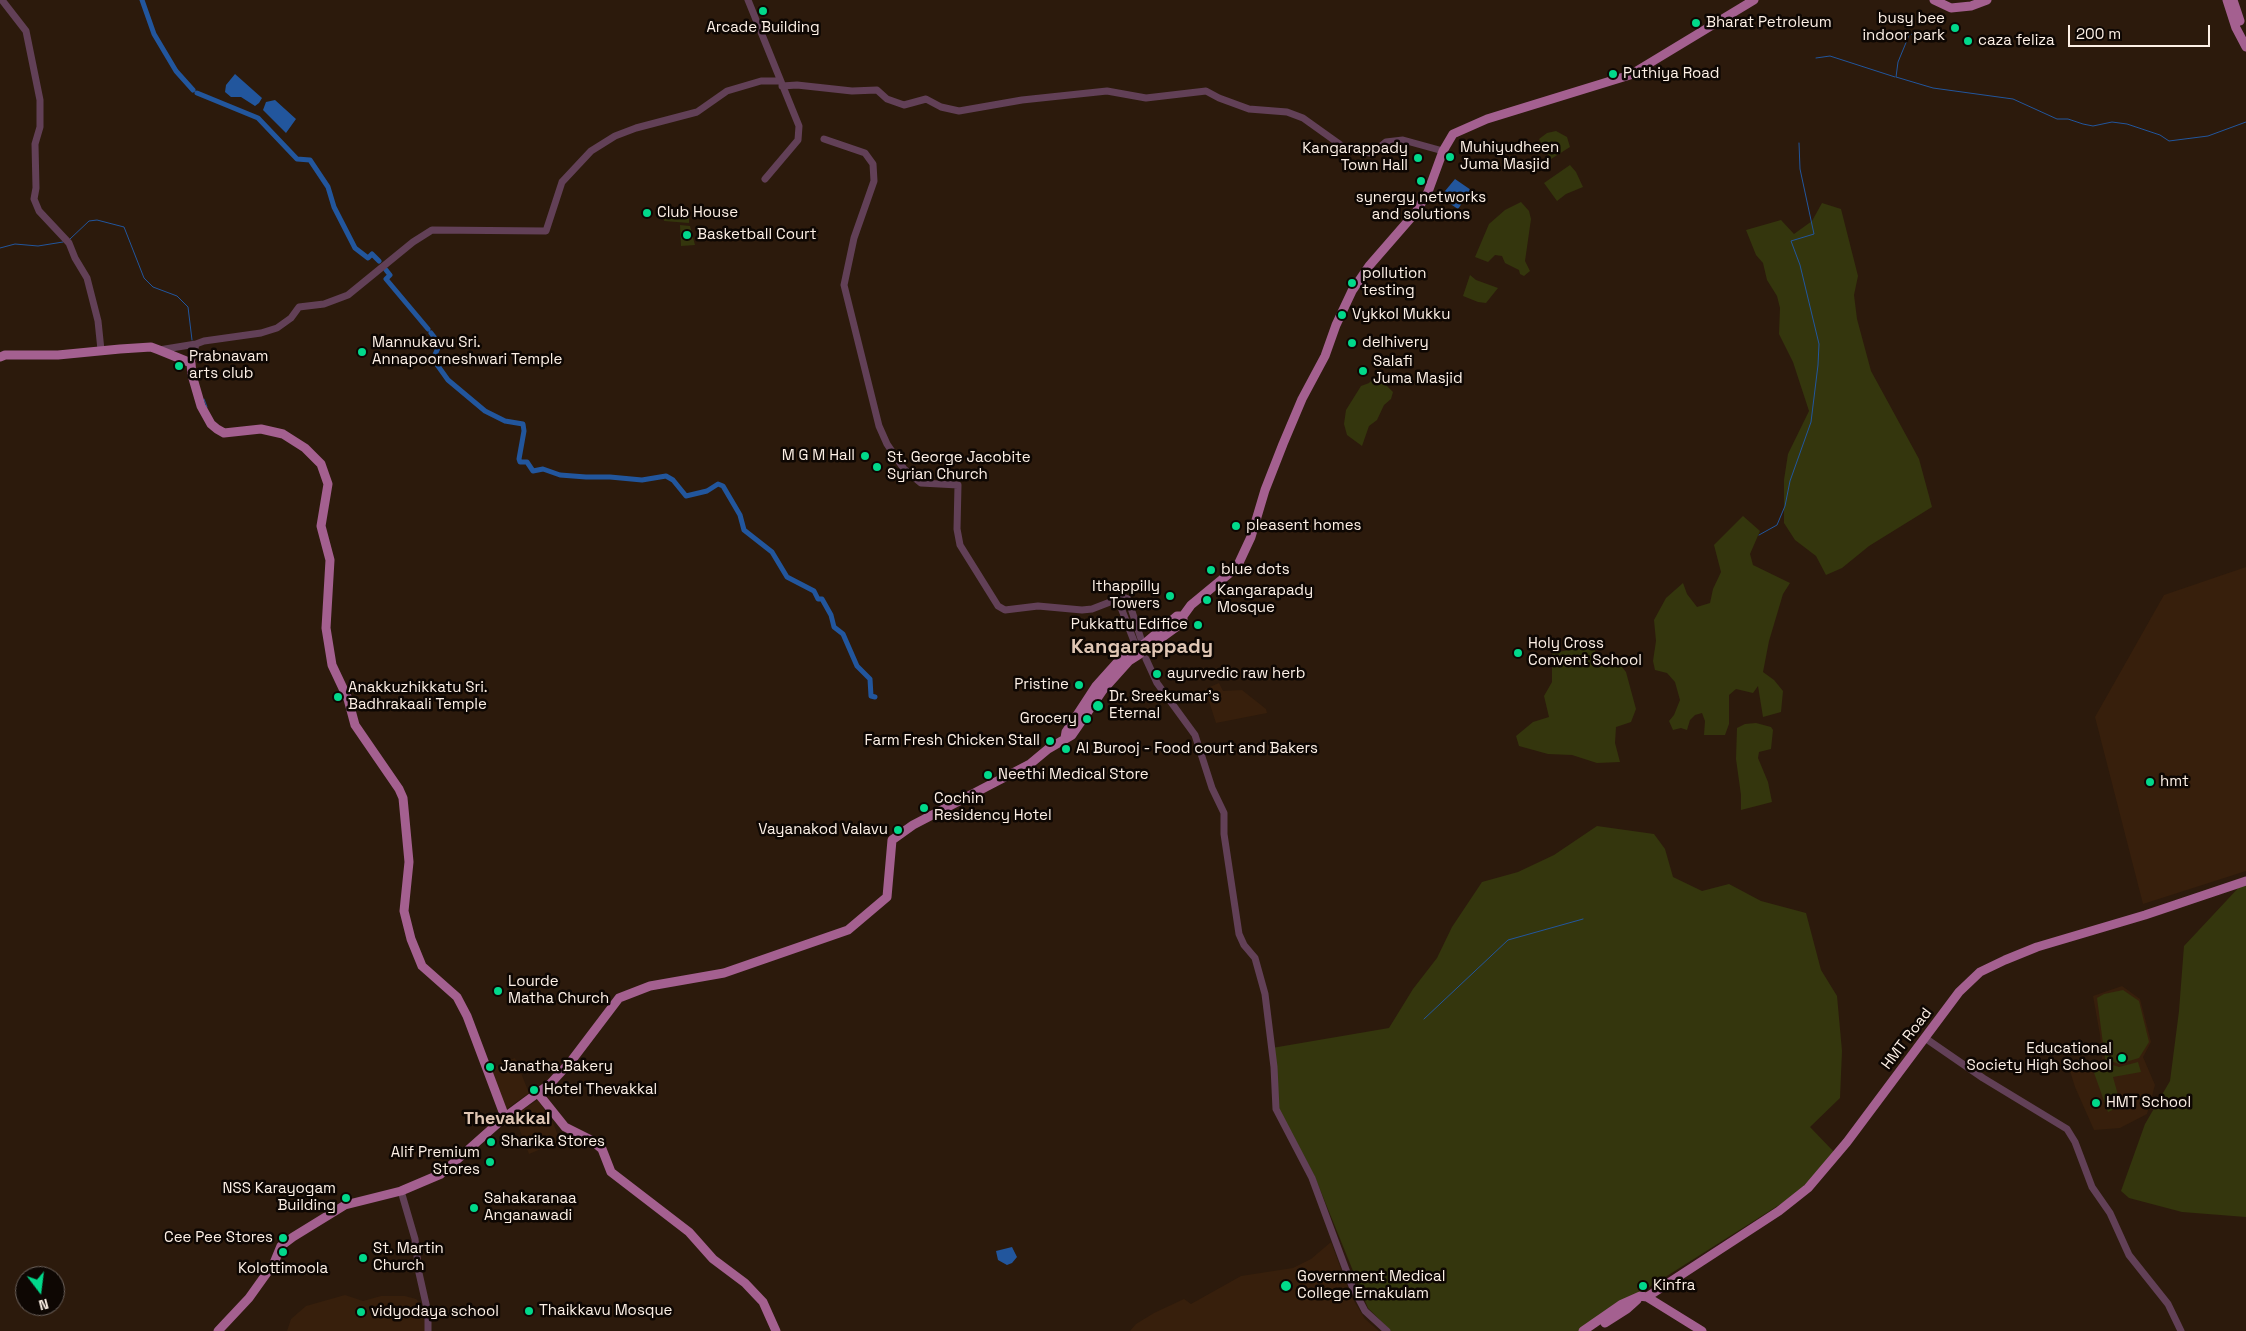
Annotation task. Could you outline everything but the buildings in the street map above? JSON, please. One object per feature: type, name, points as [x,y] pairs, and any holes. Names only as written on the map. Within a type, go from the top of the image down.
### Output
[{"type":"main road","points":[[218,1331],[249,1298],[274,1263],[281,1246],[345,1205],[401,1191],[441,1174],[505,1117],[551,1083],[572,1060],[619,998],[650,986],[724,972],[848,930],[887,897],[892,840],[913,826],[1030,764],[1065,738],[1066,732],[1096,686],[1122,657],[1143,652],[1176,616],[1183,616],[1191,606],[1237,568],[1251,537],[1265,490],[1283,444],[1302,399],[1325,356],[1336,325],[1352,291],[1369,266],[1416,212],[1428,192],[1443,151],[1453,134],[1465,127],[1630,75],[1754,0]]},
{"type":"main road","points":[[1934,0],[1951,8],[1971,6],[1987,0]]},
{"type":"main road","points":[[2227,0],[2236,28],[2246,47]]},
{"type":"main road","points":[[2234,0],[2246,35]]},
{"type":"main road","points":[[0,357],[5,355],[58,355],[151,347],[191,363],[192,375],[201,406],[211,424],[217,429],[224,433],[261,429],[283,434],[305,448],[321,464],[326,474],[327,495],[321,526],[330,560],[326,628],[332,665],[348,699],[355,725],[399,789],[403,798],[409,862],[404,911],[411,939],[422,966],[457,997],[467,1016],[505,1117]]},
{"type":"main road","name":"HMT Road","points":[[1591,1331],[1779,1211],[1812,1185],[1964,986],[1980,972],[2037,947],[2145,915],[2246,881]]},
{"type":"main road","points":[[537,1092],[565,1127],[591,1140],[602,1149],[611,1172],[682,1226],[714,1258],[745,1283],[763,1302],[776,1331]]},
{"type":"main road","points":[[1644,1297],[1702,1331]]},
{"type":"main road","name":"HMT Road","points":[[1583,1331],[1622,1304],[1644,1297]]},
{"type":"street","points":[[2,0],[26,31],[40,100],[40,127],[35,144],[36,188],[34,199],[39,211],[69,243],[75,258],[87,278],[98,321],[102,350]]},
{"type":"street","points":[[748,0],[799,126],[798,140],[765,179]]},
{"type":"street","points":[[159,350],[261,333],[277,328],[291,318],[299,306],[324,304],[348,295],[413,242],[432,230],[546,231],[562,182],[591,151],[615,136],[636,128],[697,112],[727,91],[761,82],[852,91],[877,90],[887,99],[904,106],[926,99],[941,108],[959,111],[1022,100],[1107,91],[1146,98],[1206,91],[1249,109],[1287,112],[1303,118],[1345,148],[1370,153],[1386,142],[1403,140],[1443,151]]},
{"type":"street","points":[[824,139],[865,153],[873,164],[874,181],[854,238],[844,285],[879,426],[887,444],[904,469],[921,483],[958,485],[957,529],[960,545],[998,606],[1005,610],[1038,606],[1082,610],[1092,609],[1123,598],[1128,599],[1143,652],[1158,683],[1195,735],[1212,788],[1224,813],[1224,834],[1239,934],[1255,958],[1265,994],[1274,1067],[1276,1109],[1312,1178],[1352,1286],[1365,1311],[1387,1331]]},
{"type":"street","points":[[191,363],[196,344]]},
{"type":"street","points":[[1925,1038],[1983,1078],[2067,1129],[2075,1142],[2092,1187],[2110,1213],[2129,1255],[2168,1304],[2181,1331]]},
{"type":"street","points":[[401,1191],[415,1238],[419,1273],[428,1313],[428,1331]]},
{"type":"shaded area","points":[[1556,131],[1567,137],[1570,147],[1551,159],[1539,139],[1547,133]]},
{"type":"shaded area","points":[[1570,165],[1576,172],[1583,187],[1566,194],[1557,201],[1544,183]]},
{"type":"shaded area","points":[[1521,202],[1529,211],[1531,219],[1525,261],[1530,271],[1524,276],[1520,274],[1519,270],[1505,263],[1502,256],[1495,255],[1488,262],[1475,257],[1489,224],[1505,210]]},
{"type":"shaded area","points":[[1822,203],[1841,209],[1858,276],[1854,295],[1857,319],[1871,371],[1919,459],[1932,507],[1869,546],[1842,568],[1826,575],[1816,556],[1795,540],[1784,523],[1784,480],[1788,454],[1809,411],[1793,362],[1779,334],[1780,308],[1777,296],[1767,280],[1763,263],[1756,255],[1746,230],[1781,220],[1794,234],[1812,221]]},
{"type":"shaded area","points":[[665,214],[689,217],[689,223],[664,221]]},
{"type":"shaded area","name":"Basketball Court","points":[[680,225],[690,226],[695,245],[681,246]]},
{"type":"shaded area","points":[[1470,275],[1476,280],[1498,288],[1486,303],[1463,296]]},
{"type":"shaded area","points":[[1373,379],[1384,383],[1393,392],[1391,399],[1384,405],[1377,420],[1369,426],[1362,446],[1347,435],[1344,424],[1346,410],[1361,386]]},
{"type":"shaded area","points":[[1743,516],[1760,531],[1750,554],[1753,565],[1790,583],[1783,594],[1769,641],[1763,672],[1774,680],[1783,691],[1781,712],[1763,717],[1758,686],[1753,693],[1736,689],[1729,695],[1729,724],[1725,735],[1704,735],[1705,721],[1702,713],[1695,715],[1690,720],[1687,730],[1681,728],[1673,730],[1669,721],[1674,715],[1680,700],[1675,682],[1667,673],[1655,670],[1653,661],[1656,641],[1654,620],[1666,598],[1683,583],[1687,594],[1697,607],[1710,603],[1713,589],[1721,572],[1714,545]]},
{"type":"shaded area","points":[[2246,567],[2246,871],[2143,904],[2095,717],[2164,595]]},
{"type":"shaded area","points":[[1592,646],[1599,657],[1617,661],[1626,672],[1636,709],[1631,722],[1616,727],[1615,743],[1620,762],[1597,763],[1572,755],[1548,754],[1519,746],[1516,736],[1533,722],[1549,717],[1544,696],[1552,682],[1552,653]]},
{"type":"shaded area","points":[[1219,683],[1223,691],[1242,690],[1266,709],[1267,713],[1216,723],[1205,689]]},
{"type":"shaded area","points":[[1756,723],[1771,727],[1773,730],[1771,749],[1759,752],[1758,758],[1768,782],[1772,802],[1741,810],[1736,759],[1737,728],[1745,724]]},
{"type":"shaded area","points":[[1597,826],[1654,834],[1665,849],[1673,877],[1702,891],[1729,884],[1761,901],[1806,913],[1821,970],[1837,996],[1842,1051],[1840,1098],[1810,1127],[1835,1153],[1798,1193],[1580,1331],[1391,1331],[1368,1308],[1315,1177],[1278,1108],[1272,1048],[1389,1028],[1413,989],[1437,958],[1452,927],[1482,882],[1518,872],[1554,855]]},
{"type":"shaded area","points":[[2246,883],[2246,1217],[2182,1212],[2129,1198],[2121,1191],[2145,1124],[2170,1081],[2179,1011],[2184,946],[2242,884]]},
{"type":"shaded area","name":"Educational Society High School","points":[[2122,986],[2140,999],[2151,1042],[2143,1057],[2155,1085],[2147,1114],[2120,1128],[2094,1130],[2070,1071],[2089,1068],[2102,1059],[2093,996]]},
{"type":"shaded area","points":[[2123,990],[2139,1001],[2149,1042],[2139,1058],[2119,1064],[2105,1059],[2097,998],[2104,994]]},
{"type":"shaded area","points":[[515,1058],[529,1093],[505,1110],[489,1069]]},
{"type":"shaded area","points":[[2104,1062],[2119,1067],[2138,1062],[2141,1072],[2113,1077],[2121,1106],[2108,1112],[2093,1070]]},
{"type":"shaded area","points":[[538,1100],[554,1125],[560,1141],[529,1154],[514,1115]]},
{"type":"shaded area","name":"Government Medical College Ernakulam","points":[[1331,1242],[1351,1296],[1365,1319],[1379,1331],[1130,1331],[1136,1324],[1154,1313],[1184,1299],[1191,1304],[1241,1276],[1293,1268],[1311,1259]]},
{"type":"shaded area","name":"vidyodaya school","points":[[345,1295],[363,1301],[381,1296],[405,1296],[416,1299],[422,1305],[427,1331],[287,1331],[291,1319],[306,1306]]},
{"type":"water","points":[[235,74],[262,98],[255,106],[241,97],[231,97],[225,92],[226,85]]},
{"type":"water","points":[[275,100],[296,119],[286,133],[263,110],[266,102]]},
{"type":"water","points":[[1455,179],[1471,190],[1458,209],[1440,197]]},
{"type":"water","points":[[1012,1247],[1017,1257],[1012,1263],[1007,1265],[998,1260],[996,1251]]},
{"type":"waterway","points":[[142,0],[154,34],[176,71],[193,90]]},
{"type":"waterway","points":[[1918,40],[1910,33],[1898,62],[1896,77],[1933,88],[2013,99],[2057,119],[2068,119],[2093,126],[2112,122],[2127,124],[2160,135],[2169,141],[2208,136],[2246,122]]},
{"type":"waterway","points":[[1816,58],[1830,56],[1895,77]]},
{"type":"waterway","points":[[197,93],[258,118],[297,159],[310,160],[328,187],[334,207],[355,248],[368,258],[372,254],[379,261]]},
{"type":"waterway","points":[[1759,535],[1777,525],[1785,506],[1790,481],[1811,422],[1818,365],[1819,344],[1800,265],[1791,241],[1814,234],[1800,169],[1799,143]]},
{"type":"waterway","points":[[70,239],[89,221],[97,220],[124,227],[144,278],[153,287],[177,296],[188,307],[192,340]]},
{"type":"waterway","points":[[0,248],[15,244],[38,246],[63,242]]},
{"type":"waterway","points":[[386,270],[390,275],[386,279],[428,329]]},
{"type":"waterway","points":[[431,333],[438,342],[438,348],[433,359],[448,380],[485,411],[505,421],[523,424],[524,431],[519,459],[520,462],[527,462],[533,471],[543,469],[560,475],[642,480],[666,476],[673,480],[686,496],[707,491],[718,484],[723,486],[740,515],[744,530],[772,552],[787,577],[814,591],[818,599],[822,599],[831,615],[834,627],[843,634],[857,666],[870,679],[871,696],[875,697]]},
{"type":"waterway","points":[[204,399],[207,407]]},
{"type":"waterway","points":[[1424,1019],[1508,940],[1583,919]]},
{"type":"place","name":"Arcade Building","points":[[763,11]]},
{"type":"place","name":"Bharat Petroleum","points":[[1696,23]]},
{"type":"place","name":"busy bee indoor park","points":[[1955,28]]},
{"type":"place","name":"caza feliza","points":[[1968,41]]},
{"type":"place","name":"Puthiya Road","points":[[1613,74]]},
{"type":"place","name":"Muhiyudheen Juma Masjid","points":[[1450,157]]},
{"type":"place","name":"Kangarappady Town Hall","points":[[1418,158]]},
{"type":"place","name":"synergy networks and solutions","points":[[1421,181]]},
{"type":"place","name":"Club House","points":[[647,213]]},
{"type":"place","name":"Basketball Court","points":[[687,235]]},
{"type":"place","name":"pollution testing","points":[[1352,283]]},
{"type":"place","name":"Vykkol Mukku","points":[[1342,315]]},
{"type":"place","name":"delhivery","points":[[1352,343]]},
{"type":"place","name":"Mannukavu Sri. Annapoorneshwari Temple","points":[[362,352]]},
{"type":"place","name":"Prabnavam arts club","points":[[179,366]]},
{"type":"place","name":"Salafi Juma Masjid","points":[[1363,371]]},
{"type":"place","name":"M G M Hall","points":[[865,456]]},
{"type":"place","name":"St. George Jacobite Syrian Church","points":[[877,467]]},
{"type":"place","name":"pleasent homes","points":[[1236,526]]},
{"type":"place","name":"blue dots","points":[[1211,570]]},
{"type":"place","name":"Ithappilly Towers","points":[[1170,596]]},
{"type":"place","name":"Kangarapady Mosque","points":[[1207,600]]},
{"type":"place","name":"Pukkattu Edifice","points":[[1198,625]]},
{"type":"place","name":"Holy Cross Convent School","points":[[1518,653]]},
{"type":"place","name":"ayurvedic raw herb","points":[[1157,674]]},
{"type":"place","name":"Pristine","points":[[1079,685]]},
{"type":"place","name":"Anakkuzhikkatu Sri. Badhrakaali Temple","points":[[338,697]]},
{"type":"place","name":"Dr. Sreekumar's Eternal","points":[[1098,706]]},
{"type":"place","name":"Grocery","points":[[1087,719]]},
{"type":"place","name":"Farm Fresh Chicken Stall","points":[[1050,741]]},
{"type":"place","name":"Al Burooj - Food court and Bakers","points":[[1066,749]]},
{"type":"place","name":"Neethi Medical Store","points":[[988,775]]},
{"type":"place","name":"hmt","points":[[2150,782]]},
{"type":"place","name":"Cochin Residency Hotel","points":[[924,808]]},
{"type":"place","name":"Vayanakod Valavu","points":[[898,830]]},
{"type":"place","name":"Lourde Matha Church","points":[[498,991]]},
{"type":"place","name":"Educational Society High School","points":[[2122,1058]]},
{"type":"place","name":"Janatha Bakery","points":[[490,1067]]},
{"type":"place","name":"Hotel Thevakkal","points":[[534,1090]]},
{"type":"place","name":"HMT School","points":[[2096,1103]]},
{"type":"place","name":"Sharika Stores","points":[[491,1142]]},
{"type":"place","name":"Alif Premium Stores","points":[[490,1162]]},
{"type":"place","name":"NSS Karayogam Building","points":[[346,1198]]},
{"type":"place","name":"Sahakaranaa Anganawadi","points":[[474,1208]]},
{"type":"place","name":"Cee Pee Stores","points":[[283,1238]]},
{"type":"place","name":"Kolottimoola","points":[[283,1252]]},
{"type":"place","name":"St. Martin Church","points":[[363,1258]]},
{"type":"place","name":"Government Medical College Ernakulam","points":[[1286,1286]]},
{"type":"place","name":"Kinfra","points":[[1643,1286]]},
{"type":"place","name":"Thaikkavu Mosque","points":[[529,1311]]},
{"type":"place","name":"vidyodaya school","points":[[361,1312]]},
{"type":"district","name":"Kangarappady","points":[[1142,648]]},
{"type":"district","name":"Thevakkal","points":[[507,1119]]}]
